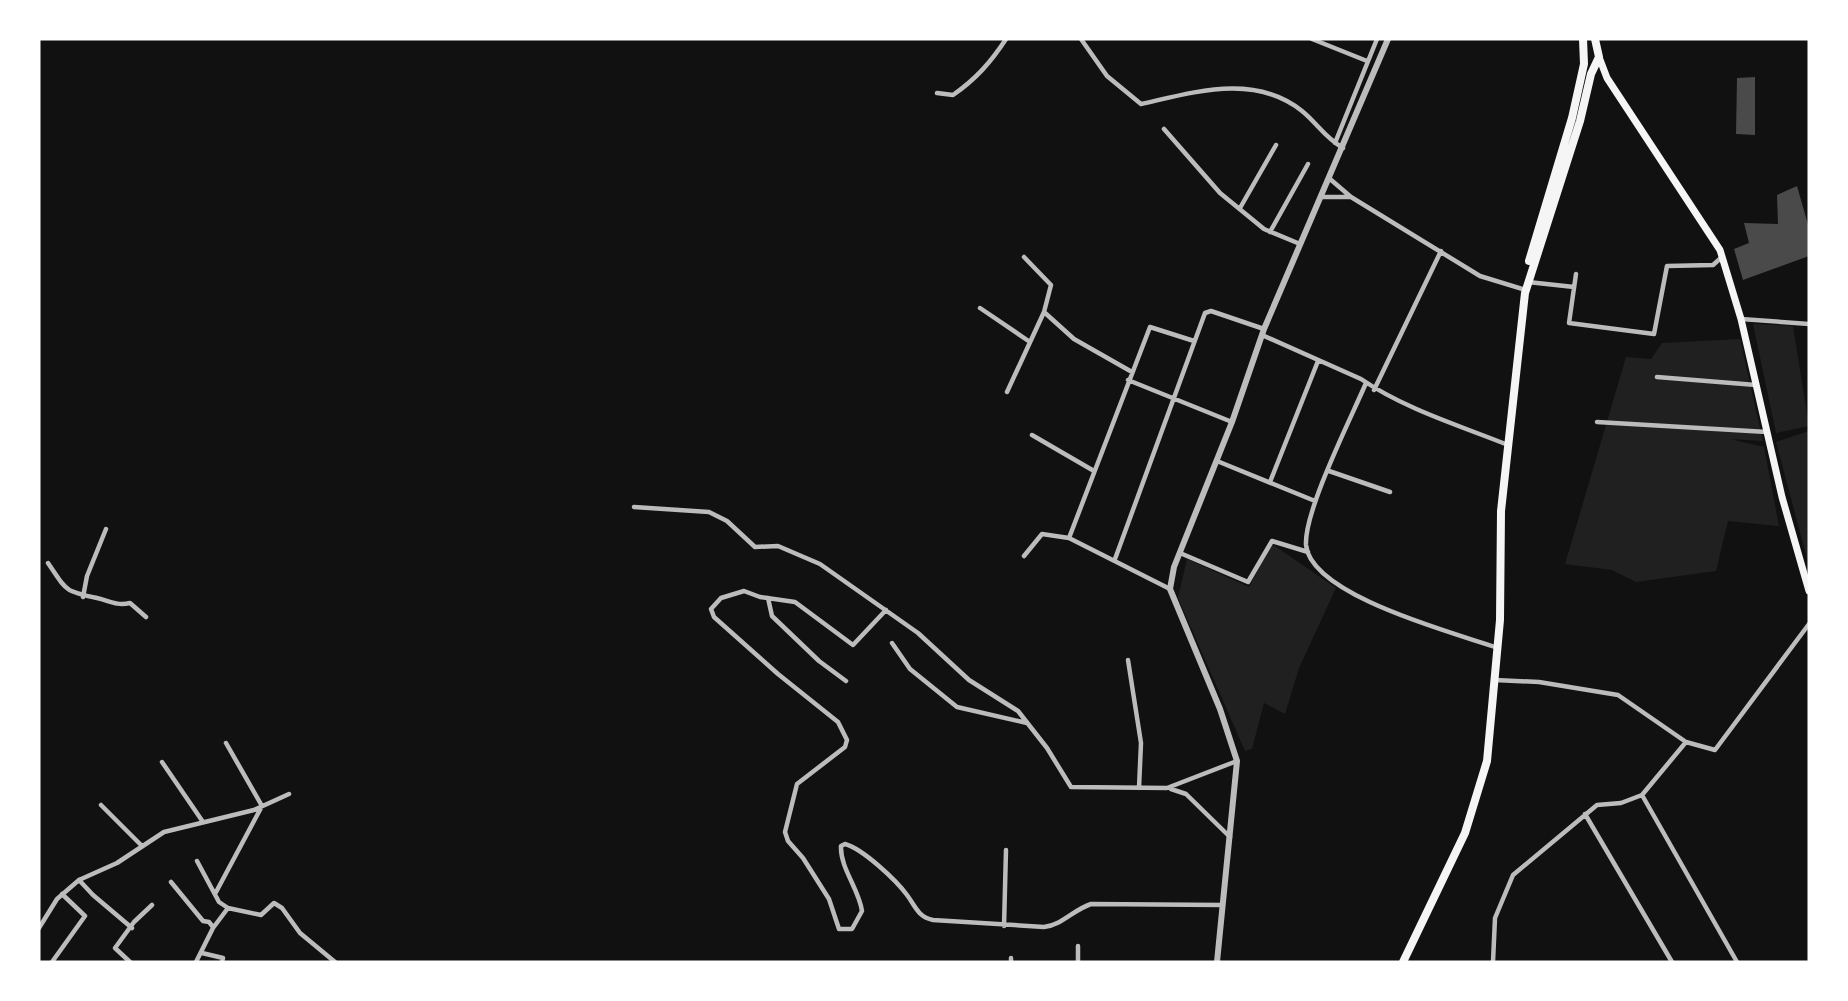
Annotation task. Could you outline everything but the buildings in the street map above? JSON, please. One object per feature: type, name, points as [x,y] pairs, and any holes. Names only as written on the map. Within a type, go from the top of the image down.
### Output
[{"type":"main road","points":[[1583,39],[1591,74]]},
{"type":"main road","points":[[1595,39],[1607,78],[1658,152],[1722,257],[1741,319],[1767,432],[1809,591]]},
{"type":"main road","points":[[1402,962],[1465,833],[1487,761],[1498,648],[1501,511],[1510,409],[1525,287],[1562,157],[1585,55]]},
{"type":"main road","points":[[1541,231],[1564,174],[1591,74],[1599,57]]},
{"type":"street","points":[[937,93],[953,95],[966,87],[987,67],[1006,39]]},
{"type":"street","points":[[1081,39],[1107,76],[1141,104],[1225,87],[1245,88],[1273,94],[1304,112],[1318,129],[1343,148]]},
{"type":"street","points":[[1312,39],[1367,61]]},
{"type":"street","points":[[1335,143],[1377,39]]},
{"type":"street","points":[[1217,962],[1237,761],[1220,709],[1170,589],[1180,553],[1232,422],[1263,332],[1388,39]]},
{"type":"street","points":[[1164,129],[1220,193],[1270,232],[1300,244]]},
{"type":"street","points":[[1240,208],[1276,145]]},
{"type":"street","points":[[1270,232],[1308,164]]},
{"type":"street","points":[[1330,179],[1351,197],[1441,250],[1480,276],[1525,287],[1574,287]]},
{"type":"street","points":[[1321,197],[1351,197]]},
{"type":"street","points":[[1374,390],[1441,250]]},
{"type":"street","points":[[1007,392],[1044,312],[1051,285],[1024,257]]},
{"type":"street","points":[[1576,274],[1569,323],[1654,334],[1666,266],[1713,265],[1722,257]]},
{"type":"street","points":[[980,308],[1030,342]]},
{"type":"street","points":[[1115,559],[1172,398],[1208,311],[1263,332],[1318,361],[1366,382],[1374,390],[1508,445]]},
{"type":"street","points":[[1044,312],[1074,339],[1132,372]]},
{"type":"street","points":[[1741,319],[1809,324]]},
{"type":"street","points":[[1069,538],[1150,327],[1194,342]]},
{"type":"street","points":[[1270,482],[1318,361]]},
{"type":"street","points":[[1657,377],[1756,385]]},
{"type":"street","points":[[1128,380],[1232,422]]},
{"type":"street","points":[[1366,382],[1315,501],[1307,533],[1308,552],[1328,578],[1358,598],[1498,648]]},
{"type":"street","points":[[1598,422],[1767,432]]},
{"type":"street","points":[[1032,435],[1094,471]]},
{"type":"street","points":[[1217,461],[1315,501]]},
{"type":"street","points":[[1329,471],[1390,492]]},
{"type":"street","points":[[634,507],[709,512],[727,521],[755,547],[778,546],[820,564],[918,633],[969,680],[1018,711],[1071,788],[1177,789],[1186,794],[1230,837]]},
{"type":"street","points":[[83,597],[87,576],[106,529]]},
{"type":"street","points":[[1024,556],[1042,534],[1069,538],[1115,559],[1170,589]]},
{"type":"street","points":[[1180,553],[1248,582],[1272,541],[1308,552]]},
{"type":"street","points":[[48,563],[64,587],[75,595],[116,605],[133,604],[146,617]]},
{"type":"street","points":[[886,610],[853,645],[795,602],[740,591],[715,602],[711,611],[778,675],[838,722],[846,736],[845,747],[797,784],[785,832],[788,841],[803,858],[829,899],[839,929],[852,929],[862,911],[857,892],[841,854],[841,846],[845,844],[877,865],[907,895],[920,915],[926,919],[1004,926],[1054,926],[1077,909],[1091,904],[1222,905]]},
{"type":"street","points":[[768,598],[772,616],[819,661],[846,681]]},
{"type":"street","points":[[1495,680],[1539,682],[1618,695],[1686,742],[1715,750],[1809,624]]},
{"type":"street","points":[[892,643],[910,669],[957,707],[1027,723]]},
{"type":"street","points":[[1128,660],[1141,743],[1139,788]]},
{"type":"street","points":[[1493,962],[1495,918],[1513,875],[1597,805],[1621,803],[1642,795],[1686,742]]},
{"type":"street","points":[[226,743],[262,806]]},
{"type":"street","points":[[1167,788],[1237,761]]},
{"type":"street","points":[[162,762],[203,822]]},
{"type":"street","points":[[39,928],[57,898],[79,880],[117,863],[164,832],[262,806],[289,794]]},
{"type":"street","points":[[1642,795],[1737,962]]},
{"type":"street","points":[[101,805],[142,846]]},
{"type":"street","points":[[215,894],[262,806]]},
{"type":"street","points":[[1585,814],[1672,962]]},
{"type":"street","points":[[1004,926],[1006,850]]},
{"type":"street","points":[[197,861],[219,902],[228,908],[261,915],[274,903],[282,909],[300,933],[335,962]]},
{"type":"street","points":[[79,880],[93,896],[132,928]]},
{"type":"street","points":[[171,882],[203,921],[209,922],[213,927]]},
{"type":"street","points":[[52,962],[84,916],[62,894]]},
{"type":"street","points":[[130,962],[115,948],[132,928],[134,922],[152,905]]},
{"type":"street","points":[[196,962],[213,927],[228,908]]},
{"type":"street","points":[[1078,945],[1078,962]]},
{"type":"street","points":[[202,953],[223,958],[222,962]]},
{"type":"shaded area","points":[[1753,324],[1793,326],[1809,426],[1776,433]]},
{"type":"shaded area","points":[[1740,339],[1763,441],[1730,439],[1764,447],[1779,526],[1728,521],[1716,571],[1636,582],[1612,570],[1565,564],[1626,357],[1651,359],[1662,343]]},
{"type":"shaded area","points":[[1809,431],[1809,566],[1776,442]]},
{"type":"shaded area","points":[[1272,544],[1336,588],[1299,668],[1285,714],[1264,703],[1252,749],[1245,751],[1178,598],[1187,559],[1249,587]]}]
